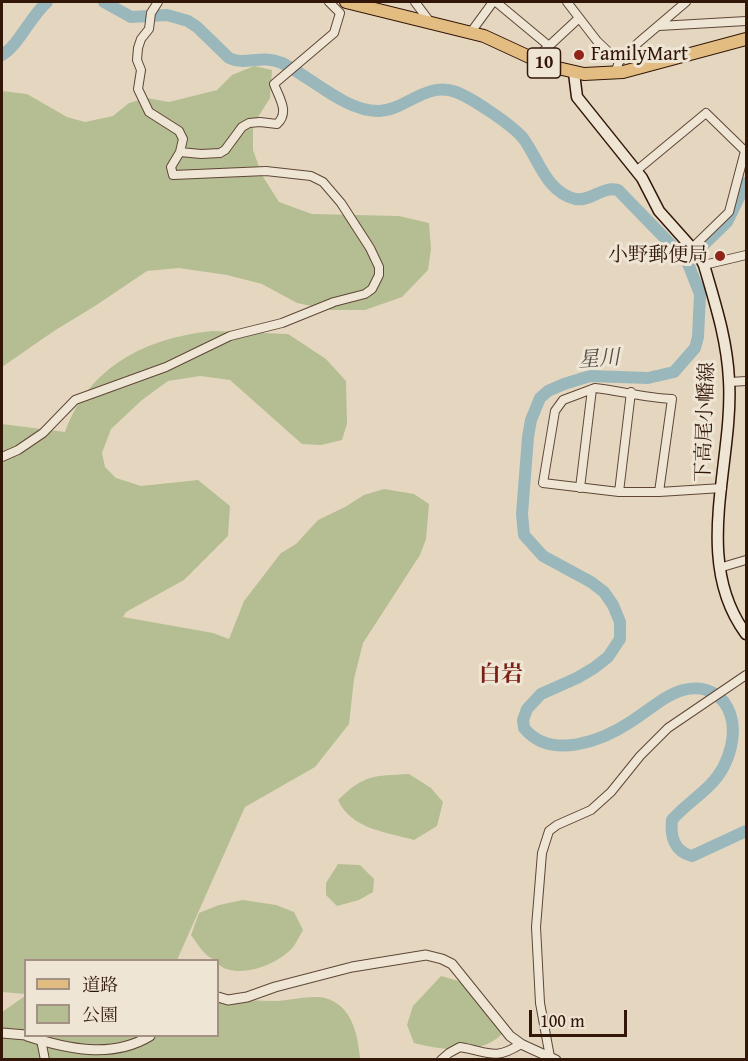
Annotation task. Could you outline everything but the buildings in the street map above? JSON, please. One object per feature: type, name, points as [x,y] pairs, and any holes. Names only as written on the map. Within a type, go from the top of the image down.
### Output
[{"type":"main road","name":"10","points":[[346,2],[471,32],[549,66],[592,75],[747,39]]},
{"type":"main road","name":"下高尾小幡線","points":[[574,73],[577,97],[636,171],[659,210],[697,255],[725,336],[730,382],[718,529],[719,568],[729,603],[747,634]]},
{"type":"street","points":[[2,457],[18,450],[43,433],[75,400],[166,367],[230,336],[282,322],[334,302],[365,294],[372,289],[379,275],[379,267],[370,248],[341,203],[323,182],[311,176],[266,171],[174,175],[171,167],[180,152],[183,139],[179,131],[149,112],[138,89],[141,70],[137,60],[138,48],[141,39],[149,29],[151,13],[158,2]]},
{"type":"street","points":[[180,152],[220,153],[225,150],[242,127],[249,123],[278,124],[284,115],[283,106],[274,84],[336,32],[340,13],[329,2]]},
{"type":"street","points":[[415,2],[430,22]]},
{"type":"street","points":[[471,32],[495,2],[549,46]]},
{"type":"street","points":[[567,2],[617,68],[639,42],[686,2]]},
{"type":"street","points":[[535,59],[579,18]]},
{"type":"street","points":[[659,26],[747,21]]},
{"type":"street","points":[[636,171],[706,113],[745,151],[729,212],[697,255]]},
{"type":"street","points":[[697,255],[747,255]]},
{"type":"street","points":[[730,382],[747,381]]},
{"type":"street","points":[[659,492],[672,399],[592,389],[563,400],[555,411],[543,483],[619,492],[659,492],[722,488]]},
{"type":"street","points":[[580,488],[592,389]]},
{"type":"street","points":[[619,492],[632,393]]},
{"type":"street","points":[[719,568],[747,561]]},
{"type":"street","points":[[553,1058],[540,1003],[536,927],[542,853],[549,831],[591,810],[668,728],[747,675]]},
{"type":"street","points":[[219,996],[228,1000],[247,997],[275,987],[352,967],[426,955],[442,958],[452,964],[501,1027],[521,1044],[553,1058]]},
{"type":"street","points":[[2,1033],[24,1035]]},
{"type":"street","points":[[32,1037],[52,1045],[88,1050],[112,1049],[135,1044],[147,1037]]},
{"type":"street","points":[[41,1040],[45,1059]]},
{"type":"street","points":[[441,1059],[460,1047],[496,1057],[510,1053],[521,1044]]},
{"type":"green space","points":[[254,66],[272,70],[270,98],[253,125],[253,150],[262,175],[279,202],[312,214],[399,216],[429,223],[431,249],[428,270],[402,297],[365,310],[331,310],[297,303],[262,284],[227,275],[179,268],[147,271],[2,367],[2,91],[27,94],[67,117],[85,122],[113,116],[129,103],[147,98],[169,102],[217,90],[232,75]]},
{"type":"green space","points":[[212,331],[288,334],[326,359],[346,381],[347,424],[342,440],[321,445],[302,444],[230,380],[200,376],[168,381],[142,400],[111,429],[102,453],[105,467],[116,478],[141,486],[198,480],[230,506],[228,536],[184,580],[126,612],[123,617],[213,633],[229,639],[244,601],[281,553],[296,544],[318,520],[364,495],[384,489],[414,494],[429,504],[426,539],[420,555],[363,643],[354,679],[349,724],[315,767],[245,807],[177,959],[24,959],[24,994],[2,992],[2,424],[65,432],[89,389],[105,373],[123,359],[143,349],[165,340]]},
{"type":"green space","points":[[409,774],[431,788],[443,802],[437,826],[414,840],[360,823],[344,810],[338,800],[355,785],[370,778]]},
{"type":"green space","points":[[338,864],[360,865],[374,879],[373,892],[359,900],[337,906],[326,895],[326,883]]},
{"type":"green space","points":[[243,900],[276,905],[294,912],[303,930],[294,946],[279,959],[247,971],[226,969],[219,965],[219,959],[209,957],[191,935],[199,913],[219,905]]},
{"type":"green space","points":[[441,976],[465,983],[502,1021],[502,1034],[483,1046],[472,1048],[436,1048],[414,1043],[407,1025],[413,1006]]},
{"type":"green space","points":[[24,997],[24,1037],[219,1037],[219,999],[278,1001],[320,997],[342,1007],[347,1014],[355,1031],[360,1058],[2,1060],[2,1012]]},
{"type":"waterway","name":"星川","points":[[2,55],[14,45],[47,2]]},
{"type":"waterway","name":"星川","points":[[104,2],[131,17],[167,15],[188,21],[229,58],[241,61],[267,60],[282,63],[341,100],[367,110],[389,109],[435,90],[463,95],[501,119],[518,133],[550,182],[565,195],[580,199],[607,190],[618,190],[687,261],[700,294],[698,337],[695,348],[674,372],[648,378],[590,376],[564,384],[548,391],[540,398],[531,420],[522,514],[524,535],[543,556],[591,582],[604,592],[613,605],[620,622],[620,639],[608,657],[594,668],[541,694],[527,709],[523,720],[524,728],[535,738],[548,744],[562,746],[577,744],[592,741],[620,728],[676,692],[695,688],[711,691],[724,702],[729,712],[733,734],[731,746],[723,768],[716,778],[672,820],[673,838],[681,851],[692,856],[746,831]]},
{"type":"waterway","points":[[688,260],[727,222],[746,183]]},
{"type":"place","name":"FamilyMart","points":[[579,55]]},
{"type":"place","name":"小野郵便局","points":[[720,256]]},
{"type":"district","name":"白岩","points":[[501,675]]}]
